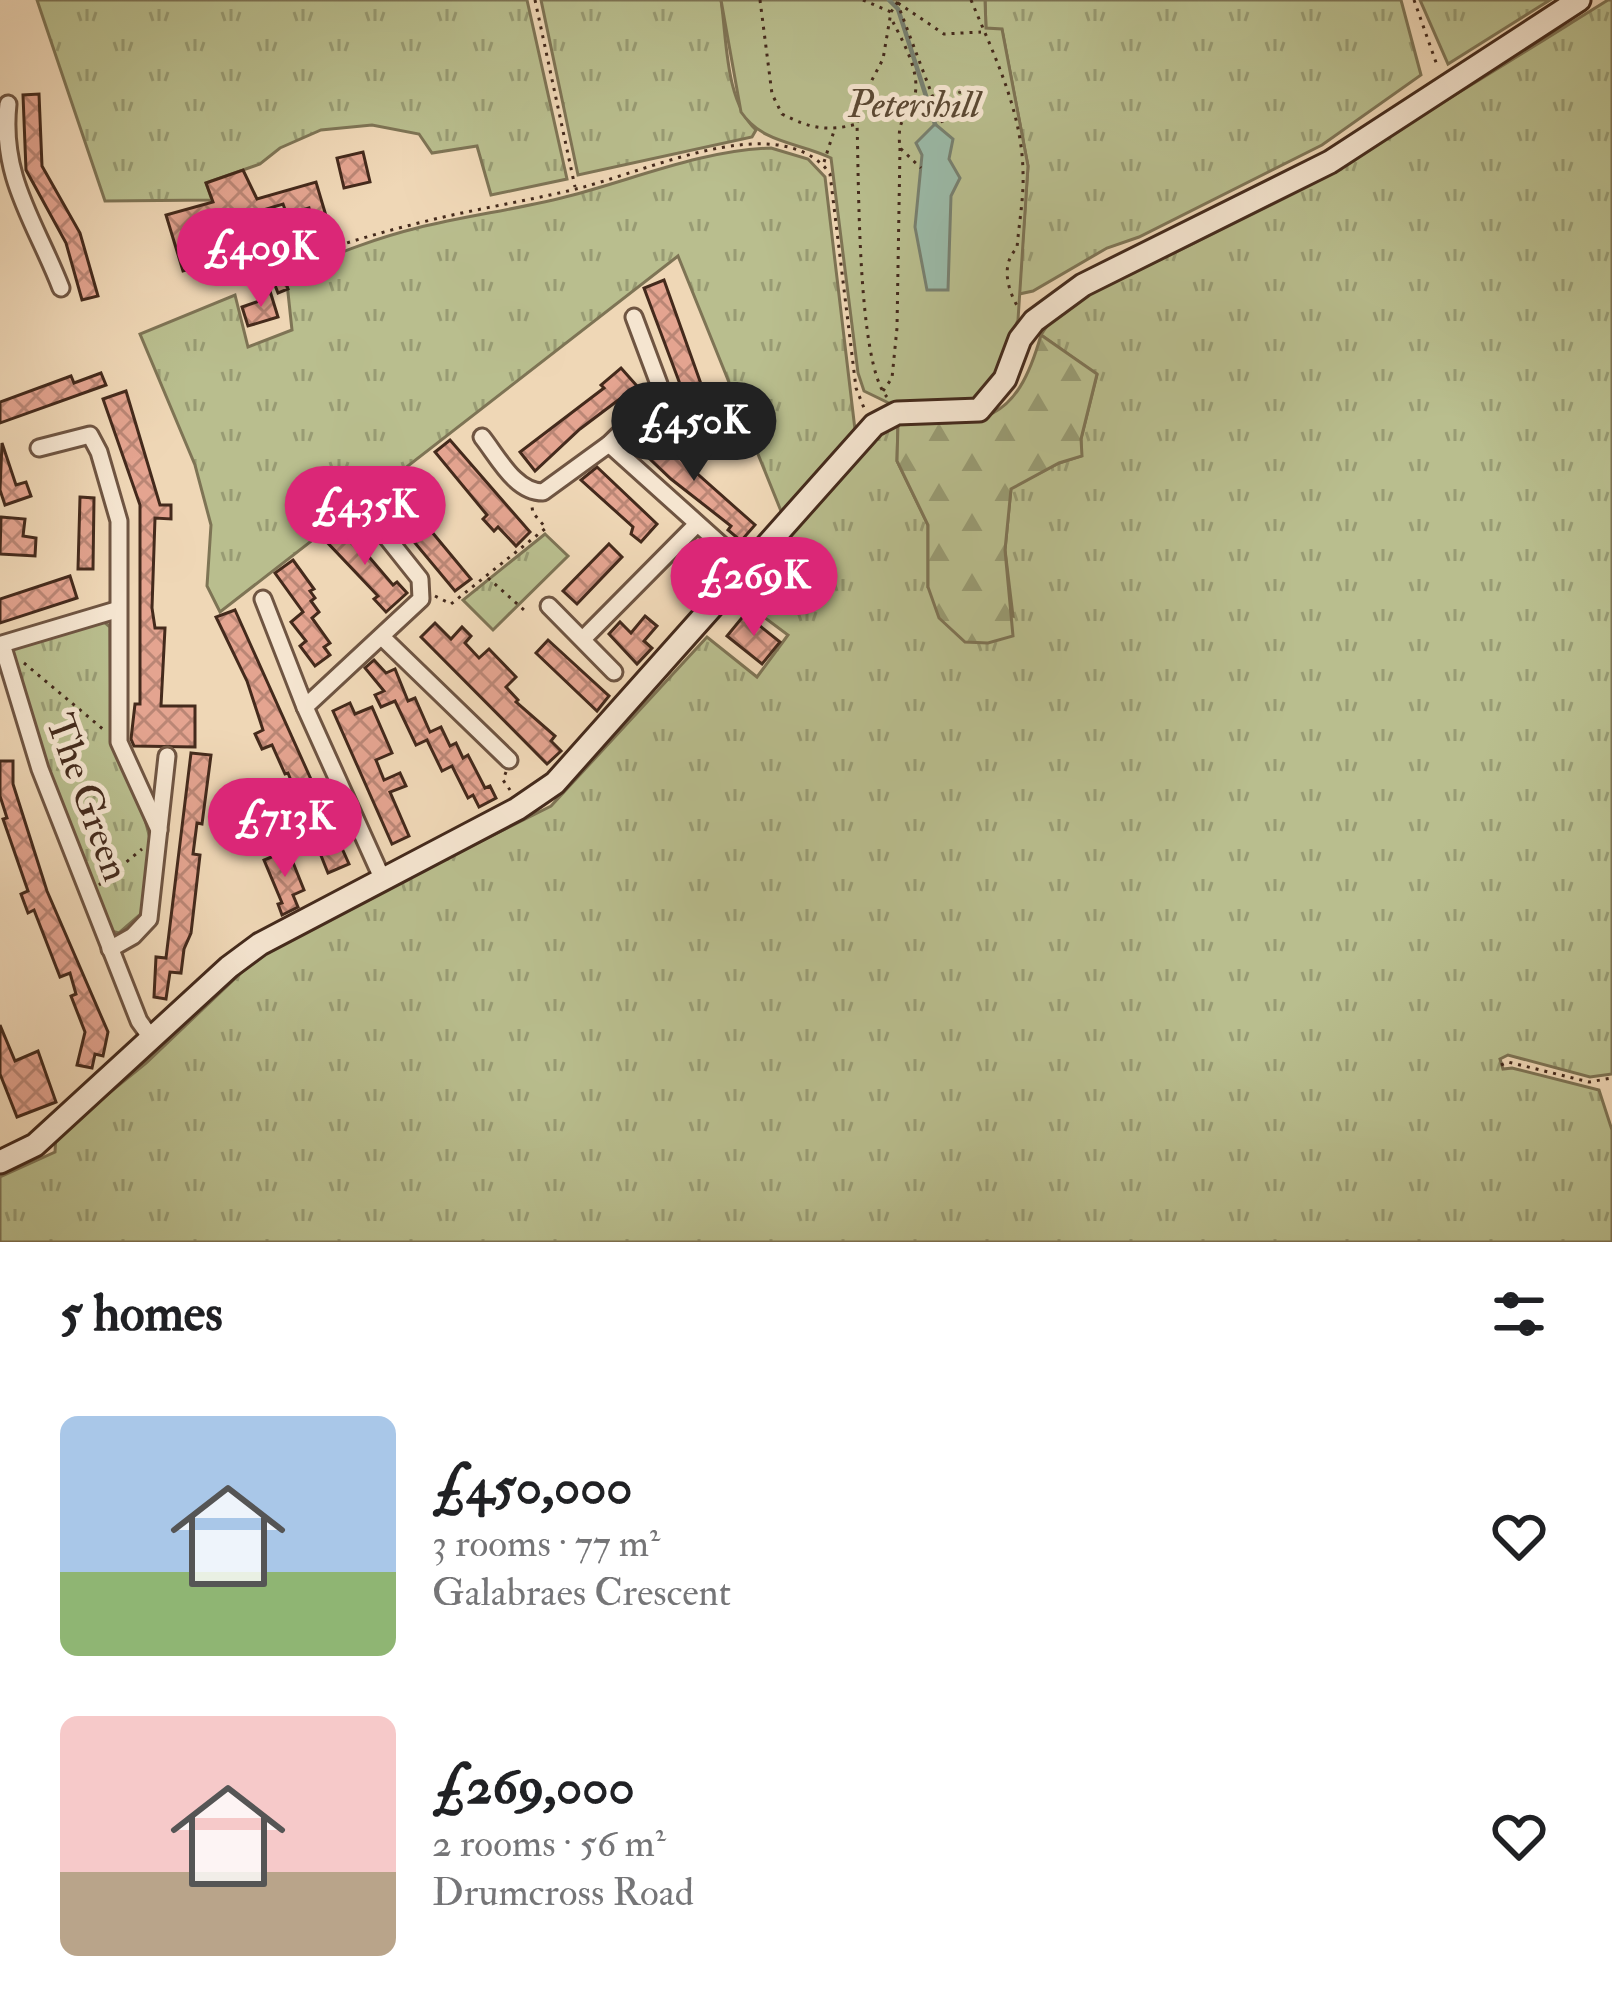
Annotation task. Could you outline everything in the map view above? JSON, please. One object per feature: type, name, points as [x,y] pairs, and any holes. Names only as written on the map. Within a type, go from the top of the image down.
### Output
[{"type":"street","points":[[0,1162],[35,1145],[260,944],[522,806],[555,783],[874,425],[897,413],[979,410],[1005,379],[1020,339],[1034,321],[1083,285],[1330,162],[1579,0]]},
{"type":"street","points":[[8,104],[4,133],[8,194],[47,250],[61,288]]},
{"type":"street","points":[[482,437],[518,483],[532,492],[543,492],[609,444],[658,396],[659,383],[634,317]]},
{"type":"street","name":"The Green","points":[[39,448],[82,434],[90,435],[99,452],[118,521],[119,742],[158,832]]},
{"type":"street","points":[[609,444],[747,568]]},
{"type":"street","points":[[305,707],[421,599],[421,579],[373,520]]},
{"type":"street","points":[[584,638],[696,525]]},
{"type":"street","points":[[263,599],[305,707],[383,880]]},
{"type":"street","points":[[549,606],[614,671]]},
{"type":"street","points":[[2,644],[116,610]]},
{"type":"street","points":[[382,637],[509,760]]},
{"type":"street","name":"The Green","points":[[2,644],[40,769],[139,1021],[152,1039]]},
{"type":"street","name":"The Green","points":[[110,949],[133,936],[149,919],[167,757]]},
{"type":"path","points":[[535,0],[576,189]]},
{"type":"path","points":[[760,0],[772,94],[782,114],[816,129],[856,124]]},
{"type":"path","points":[[863,0],[892,10]]},
{"type":"path","points":[[971,0],[1005,75],[1021,148],[1017,248],[1009,256],[1008,275],[1009,292],[1019,309]]},
{"type":"path","points":[[1414,0],[1445,86]]},
{"type":"path","points":[[882,392],[892,378],[898,328],[897,125],[916,94],[913,68],[892,20],[898,1]]},
{"type":"path","points":[[898,1],[944,34],[983,32]]},
{"type":"path","points":[[898,1],[943,124]]},
{"type":"path","points":[[892,20],[884,38],[884,59],[862,99],[856,124],[868,352],[882,392],[893,401],[897,413]]},
{"type":"path","points":[[824,164],[834,130]]},
{"type":"path","points":[[245,278],[342,243],[416,223],[576,189],[747,144],[800,150],[824,164],[830,174],[856,388],[874,425]]},
{"type":"path","points":[[900,148],[921,168]]},
{"type":"path","points":[[423,591],[451,604],[546,528],[532,513],[532,492]]},
{"type":"path","points":[[487,576],[524,610]]},
{"type":"path","points":[[2,644],[119,742]]},
{"type":"path","points":[[509,760],[503,780],[522,806]]},
{"type":"path","points":[[89,894],[158,832]]},
{"type":"path","points":[[1501,1065],[1508,1062],[1589,1082],[1612,1078]]},
{"type":"green space","points":[[37,0],[527,0],[567,179],[491,195],[477,146],[432,153],[419,134],[372,125],[321,130],[280,148],[260,164],[206,183],[212,200],[105,201]]},
{"type":"green space","points":[[541,0],[721,0],[733,87],[756,130],[752,137],[578,175]]},
{"type":"green space","name":"Petershill","points":[[721,0],[985,0],[986,28],[1002,29],[1028,166],[1018,320],[990,385],[974,399],[956,407],[895,406],[864,391],[831,158],[770,136],[741,112]]},
{"type":"green space","points":[[985,0],[1401,0],[1421,75],[1322,145],[1019,294],[1028,166],[1002,30],[986,29]]},
{"type":"green space","points":[[1420,0],[1550,0],[1448,64]]},
{"type":"green space","points":[[1612,0],[1612,1074],[1590,1077],[1508,1055],[1500,1059],[1503,1069],[1599,1090],[1612,1130],[1612,1242],[0,1242],[0,1177],[55,1152],[56,1136],[146,1063],[265,950],[551,806],[707,637],[757,677],[788,635],[737,597],[882,430],[898,423],[897,461],[928,525],[928,587],[1013,616],[1005,550],[1011,488],[1081,456],[1097,375],[1041,335],[1051,322],[1092,291],[1214,233],[1329,170]]},
{"type":"green space","points":[[771,148],[808,159],[825,177],[856,438],[783,516],[678,256],[220,612],[207,586],[211,525],[195,465],[140,334],[235,295],[248,347],[292,330],[286,274],[334,255],[400,232],[554,200],[696,159]]},
{"type":"green space","points":[[1041,335],[1097,374],[1081,439],[1082,456],[1011,489],[1005,550],[1013,636],[988,643],[965,642],[939,618],[928,587],[928,525],[897,461],[898,423],[952,423],[991,414],[1020,388]]},
{"type":"green space","points":[[545,534],[568,556],[493,630],[463,600]]},
{"type":"green space","points":[[103,621],[110,627],[111,742],[143,812],[151,842],[142,913],[119,933],[111,931],[60,806],[12,653],[15,647]]},
{"type":"shaded area","points":[[935,124],[953,139],[949,159],[960,178],[951,196],[948,290],[927,290],[915,227],[922,155],[916,143]]},
{"type":"building","points":[[39,94],[42,166],[80,233],[98,296],[82,300],[66,243],[26,170],[23,95]]},
{"type":"building","points":[[363,152],[370,182],[344,188],[337,158]]},
{"type":"building","points":[[243,170],[257,199],[316,182],[332,236],[276,259],[288,289],[278,293],[266,262],[254,266],[250,252],[258,250],[249,223],[222,232],[229,258],[183,271],[166,215],[213,202],[206,183]],"holes":[[[283,204],[287,215],[309,208],[315,229],[271,243],[260,211]]]},
{"type":"building","points":[[664,280],[701,384],[694,387],[708,412],[690,422],[644,288]]},
{"type":"building","points":[[270,291],[278,317],[248,326],[242,307],[262,300],[260,294]]},
{"type":"building","points":[[621,368],[637,386],[535,471],[520,452],[604,388],[601,385]]},
{"type":"building","points":[[101,373],[106,385],[0,423],[0,402],[71,376],[74,383]]},
{"type":"building","points":[[126,391],[160,505],[171,505],[171,519],[155,518],[152,608],[155,628],[165,628],[161,706],[195,706],[195,747],[134,746],[131,739],[135,704],[140,704],[140,505],[103,399]]},
{"type":"building","points":[[647,429],[755,525],[741,541],[728,530],[731,526],[634,444]]},
{"type":"building","points":[[450,440],[530,532],[516,546],[483,519],[487,515],[435,452]]},
{"type":"building","points":[[2,443],[16,485],[26,482],[31,496],[5,505],[0,490]]},
{"type":"building","points":[[597,467],[657,524],[641,542],[631,534],[633,527],[581,480]]},
{"type":"building","points":[[396,480],[422,509],[417,514],[471,579],[455,591],[405,531],[411,526],[382,491]]},
{"type":"building","points":[[80,497],[94,498],[93,569],[78,569]]},
{"type":"building","points":[[1,517],[25,519],[23,536],[36,538],[35,556],[0,554]]},
{"type":"building","points":[[341,524],[393,585],[397,582],[407,593],[386,612],[374,599],[378,596],[324,539]]},
{"type":"building","points":[[609,544],[622,557],[577,604],[563,591]]},
{"type":"building","points":[[293,560],[314,589],[311,601],[319,612],[312,618],[330,643],[324,647],[330,655],[315,666],[300,646],[306,641],[291,622],[303,612],[275,573]]},
{"type":"building","points":[[70,576],[77,598],[0,623],[0,599]]},
{"type":"building","points":[[235,610],[349,864],[328,873],[288,773],[272,745],[262,749],[255,734],[263,730],[247,681],[216,617]]},
{"type":"building","points":[[745,614],[780,642],[762,664],[727,636]]},
{"type":"building","points":[[645,616],[657,626],[644,641],[652,648],[637,664],[609,634],[620,622],[631,633]]},
{"type":"building","points":[[435,623],[451,639],[462,627],[471,636],[465,643],[479,658],[489,649],[516,677],[506,687],[555,736],[551,741],[561,751],[547,764],[421,637]]},
{"type":"building","points":[[548,640],[609,696],[597,711],[536,653]]},
{"type":"building","points":[[374,660],[386,673],[395,669],[408,701],[415,698],[430,732],[441,727],[450,746],[456,743],[463,758],[468,755],[485,788],[490,786],[496,798],[479,807],[473,795],[468,798],[452,766],[442,771],[427,740],[416,745],[395,701],[381,707],[375,695],[384,691],[365,668]]},
{"type":"building","points":[[350,703],[355,714],[372,707],[392,753],[376,760],[384,780],[400,773],[406,786],[390,792],[409,836],[392,844],[333,711]]},
{"type":"building","points":[[191,753],[211,755],[193,854],[200,855],[191,933],[181,973],[170,972],[166,999],[154,997],[156,957],[166,958]]},
{"type":"building","points":[[0,761],[13,761],[13,784],[47,891],[108,1032],[103,1056],[95,1054],[92,1068],[77,1065],[85,1032],[71,996],[76,994],[70,973],[60,977],[34,910],[28,913],[21,894],[28,891],[3,819],[7,818],[0,796]]},
{"type":"building","points":[[288,850],[304,890],[293,895],[298,907],[282,915],[278,904],[282,903],[264,860]]},
{"type":"building","points":[[0,1025],[15,1061],[38,1051],[56,1102],[17,1117],[0,1074]]},
{"type":"waterway","points":[[889,0],[898,9],[935,124]]}]
